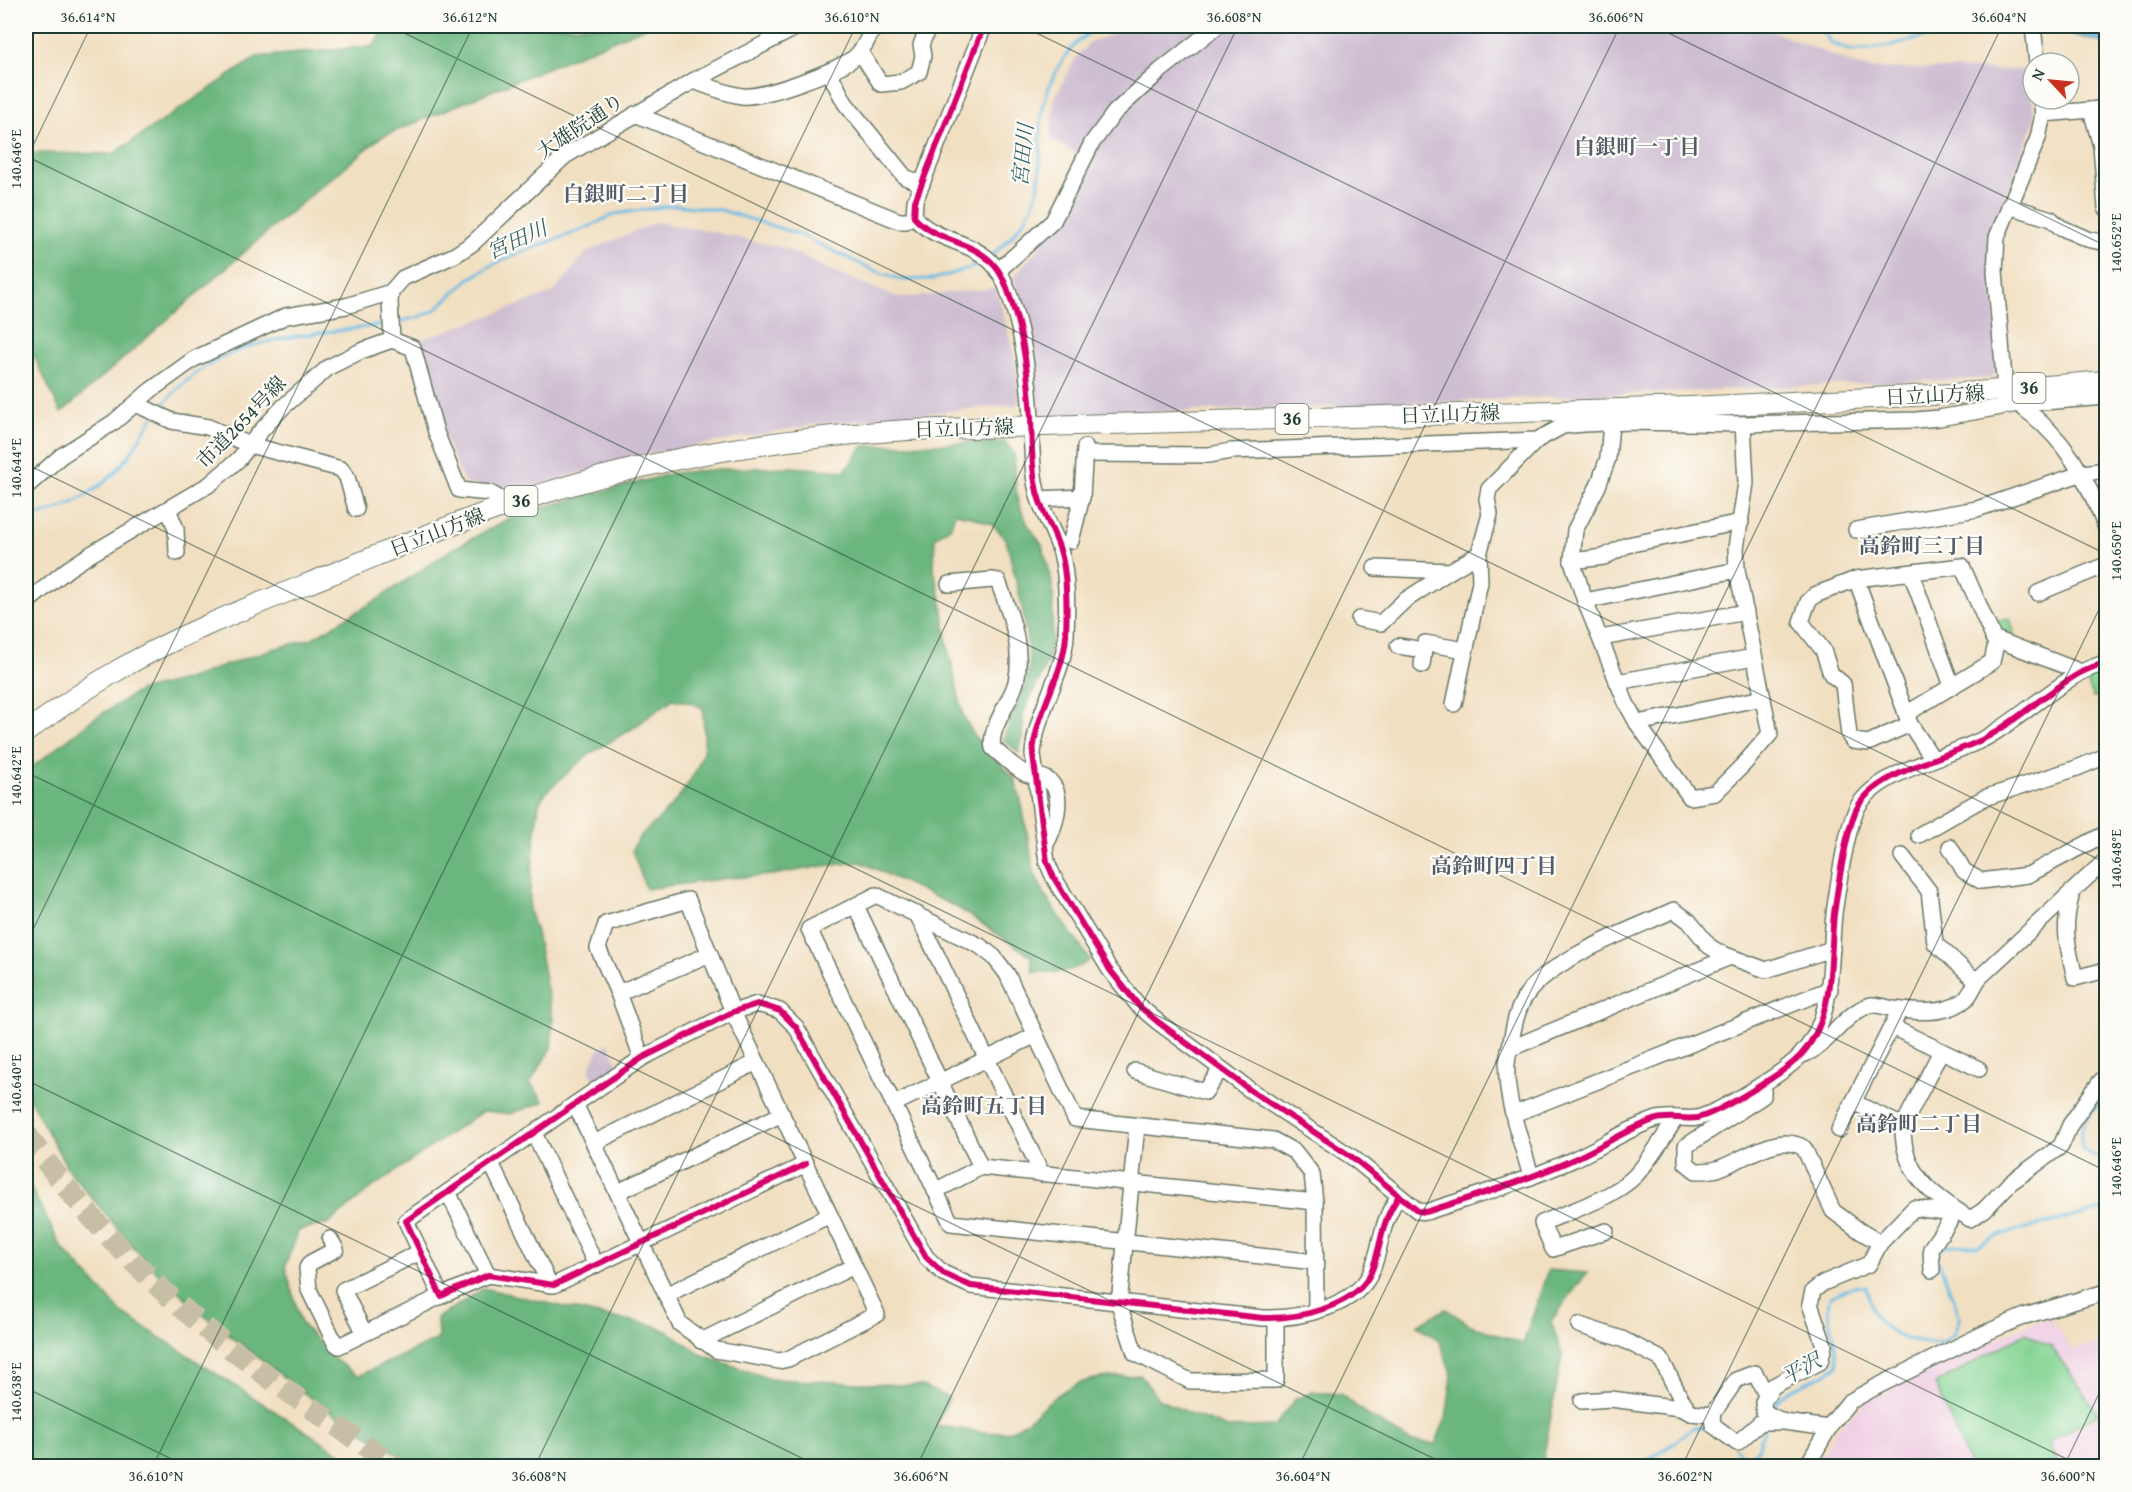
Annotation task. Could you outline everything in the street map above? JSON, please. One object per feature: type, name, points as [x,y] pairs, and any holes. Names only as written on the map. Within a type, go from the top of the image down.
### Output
[{"type":"main road","name":"日立山方線","points":[[26,732],[119,670],[194,631],[446,528],[509,504],[597,479],[732,450],[861,433],[1031,425],[1612,416],[1878,398],[2012,397],[2106,381]]},
{"type":"street","name":"大雄院通り","points":[[392,292],[403,278],[454,255],[473,243],[565,156],[693,81],[799,26]]},
{"type":"street","points":[[693,81],[742,96],[759,96],[829,72],[853,60],[874,26]]},
{"type":"street","points":[[984,26],[913,208],[914,217],[922,227],[930,232],[961,243],[982,254],[996,268],[1006,285],[1021,331],[1026,356],[1033,467],[1039,499],[1064,565],[1066,636],[1061,664],[1039,718],[1034,737],[1035,777],[1044,847],[1054,878],[1121,986],[1158,1023],[1221,1069],[1352,1157],[1418,1211],[1426,1212],[1574,1160],[1603,1143],[1656,1119],[1698,1118],[1763,1084],[1801,1056],[1814,1050],[1853,1016],[1872,1005],[1900,1010],[1927,1011],[1948,1009],[1964,1002],[1976,981],[2106,860]]},
{"type":"street","points":[[996,268],[1053,221],[1092,142],[1115,112],[1160,71],[1217,26]]},
{"type":"street","points":[[2033,26],[2036,51]]},
{"type":"street","points":[[860,52],[881,84],[901,82],[919,72],[922,56],[921,45],[927,30]]},
{"type":"street","points":[[829,72],[844,103],[905,177],[922,184]]},
{"type":"street","points":[[2081,108],[2099,109],[2106,208]]},
{"type":"street","points":[[2041,111],[2038,138],[1997,237],[1995,271],[2012,397],[2044,425],[2083,473],[2106,528]]},
{"type":"street","points":[[635,114],[899,220],[906,221],[914,217]]},
{"type":"street","points":[[2009,206],[2051,219],[2060,227],[2087,239],[2106,243]]},
{"type":"street","points":[[26,487],[61,456],[139,405],[172,373],[194,359],[286,316],[346,306],[392,292],[390,315],[392,336],[413,348],[436,432],[459,490],[490,493],[509,504]]},
{"type":"street","name":"市道2654号線","points":[[26,603],[68,569],[91,554],[224,474],[283,407],[329,367],[392,336]]},
{"type":"street","points":[[1454,704],[1480,582],[1479,554],[1490,514],[1487,499],[1489,489],[1537,440],[1563,426],[1612,416],[1743,424],[1939,418],[2012,397],[2106,397]]},
{"type":"street","points":[[1878,398],[1878,421]]},
{"type":"street","points":[[139,405],[164,418],[208,427],[250,445],[341,469],[347,477],[356,509]]},
{"type":"street","points":[[1612,416],[1606,469],[1575,530],[1572,561],[1617,682],[1637,723],[1690,797],[1714,792],[1770,734],[1737,570],[1736,548],[1746,483],[1743,424]]},
{"type":"street","points":[[1071,541],[1082,497],[1085,451],[1209,455],[1231,451],[1537,440]]},
{"type":"street","points":[[1856,530],[1977,509],[2083,473],[2106,470]]},
{"type":"street","points":[[1039,499],[1082,497]]},
{"type":"street","points":[[168,509],[176,529],[177,553]]},
{"type":"street","points":[[1572,561],[1604,557],[1627,545],[1741,522]]},
{"type":"street","points":[[1359,619],[1381,623],[1404,601],[1479,554]]},
{"type":"street","points":[[2038,593],[2106,565]]},
{"type":"street","points":[[1962,566],[1996,644],[1992,662],[1868,743],[1853,741],[1849,735],[1843,684],[1832,674],[1823,650],[1801,622],[1808,602],[1815,595],[1856,579],[1962,566]]},
{"type":"street","points":[[1375,568],[1450,571]]},
{"type":"street","points":[[1585,601],[1737,570]]},
{"type":"street","points":[[1911,573],[1952,686]]},
{"type":"street","points":[[1856,579],[1908,719],[1933,759]]},
{"type":"street","points":[[950,584],[992,580],[998,582],[1012,622],[1017,643],[1018,663],[1011,698],[994,731],[992,743],[993,748],[998,752],[1025,773],[1035,777]]},
{"type":"street","points":[[1601,638],[1746,612]]},
{"type":"street","points":[[1993,638],[2081,672]]},
{"type":"street","points":[[1398,646],[1423,657],[1425,643],[1465,650]]},
{"type":"street","points":[[1617,682],[1754,657]]},
{"type":"street","points":[[1801,1056],[1819,1024],[1830,989],[1834,914],[1848,840],[1857,808],[1869,794],[1895,775],[1988,737],[2081,672],[2106,662]]},
{"type":"street","points":[[1637,723],[1763,698]]},
{"type":"street","points":[[1919,835],[1984,798],[2077,768],[2106,756]]},
{"type":"street","points":[[1950,847],[1964,871],[1981,881],[2028,874],[2101,836],[2106,840]]},
{"type":"street","points":[[1902,856],[1929,891],[1935,943],[1976,981]]},
{"type":"street","points":[[2073,890],[2065,924],[2075,978],[2106,970]]},
{"type":"street","points":[[1316,1262],[951,1223],[809,929],[876,895],[980,946],[994,957],[1007,974],[1075,1119],[1274,1140],[1285,1144],[1295,1152],[1312,1174],[1316,1202],[1316,1262],[1316,1310]]},
{"type":"street","points":[[575,1104],[680,1324],[701,1341],[716,1350],[779,1361],[788,1359],[877,1314],[733,1012],[688,900],[606,924],[598,948],[618,993],[642,1058]]},
{"type":"street","points":[[856,906],[981,1167]]},
{"type":"street","points":[[1531,1177],[1514,1114],[1507,1077],[1509,1049],[1519,1009],[1527,994],[1546,975],[1580,954],[1674,910],[1689,921],[1709,946],[1730,957],[1766,970],[1833,949]]},
{"type":"street","points":[[916,914],[1042,1174]]},
{"type":"street","points":[[618,993],[710,954]]},
{"type":"street","points":[[1509,1049],[1730,957]]},
{"type":"street","points":[[1514,1114],[1830,989]]},
{"type":"street","points":[[441,1296],[406,1221],[642,1058],[733,1012],[757,1004],[780,1011],[796,1028],[926,1257],[943,1273],[960,1283],[982,1289],[1276,1318],[1316,1310],[1345,1300],[1356,1293],[1365,1282],[1375,1260],[1387,1215],[1399,1196]]},
{"type":"street","points":[[1839,1130],[1900,1010]]},
{"type":"street","points":[[1892,1027],[1979,1069]]},
{"type":"street","points":[[894,1104],[1036,1035]]},
{"type":"street","points":[[1941,1051],[1903,1126],[1903,1142],[1912,1170],[1939,1198],[1970,1219],[1984,1210],[2010,1183],[2061,1146],[2070,1125],[2106,1076]]},
{"type":"street","points":[[594,1143],[757,1062]]},
{"type":"street","points":[[1135,1071],[1205,1092],[1221,1069]]},
{"type":"street","points":[[1763,1084],[1763,1096],[1686,1146],[1686,1163],[1696,1171],[1718,1169],[1772,1144],[1795,1143],[1804,1148],[1833,1211],[1880,1243]]},
{"type":"street","points":[[1853,1102],[1903,1126]]},
{"type":"street","points":[[618,1192],[782,1114]]},
{"type":"street","points":[[1606,1231],[1553,1249],[1542,1223],[1613,1192],[1634,1177],[1676,1118]]},
{"type":"street","points":[[1137,1126],[1119,1304],[1135,1353],[1190,1381],[1276,1380],[1276,1318]]},
{"type":"street","points":[[534,1133],[596,1265]]},
{"type":"street","points":[[491,1163],[550,1285]]},
{"type":"street","points":[[330,1239],[336,1249],[310,1263],[307,1268],[309,1290],[339,1346],[364,1332],[488,1275],[554,1285],[806,1164]]},
{"type":"street","points":[[935,1191],[981,1167],[1316,1202]]},
{"type":"street","points":[[448,1192],[488,1275]]},
{"type":"street","points":[[1771,1419],[1763,1402],[1773,1386],[1820,1362],[1824,1345],[1810,1304],[1813,1291],[1823,1283],[1869,1264],[1880,1243],[1914,1208],[1945,1212],[1951,1219],[1931,1248],[1932,1269]]},
{"type":"street","points":[[666,1295],[830,1215]]},
{"type":"street","points":[[364,1332],[344,1290],[420,1252]]},
{"type":"street","points":[[701,1341],[854,1266]]},
{"type":"street","points":[[1807,1464],[1829,1428],[1849,1402],[1919,1365],[2025,1316],[2106,1292]]},
{"type":"street","points":[[1579,1325],[1622,1339],[1661,1359],[1680,1397],[1691,1413]]},
{"type":"street","points":[[1766,1395],[1755,1373],[1736,1380],[1712,1415],[1713,1425],[1737,1443],[1771,1419],[1829,1428]]},
{"type":"street","points":[[1582,1401],[1611,1399],[1680,1408],[1691,1413],[1712,1415]]},
{"type":"shaded area","points":[[1148,26],[1759,26],[1863,68],[2021,70],[2021,111],[2034,111],[2035,121],[1990,234],[1999,367],[1991,378],[1368,405],[1046,416],[1037,407],[1032,343],[1013,277],[1037,250],[1095,164],[1051,140],[1054,99],[1077,56],[1090,42],[1122,31]]},
{"type":"shaded area","points":[[656,222],[787,249],[838,274],[900,298],[995,288],[1014,356],[1020,404],[819,424],[632,457],[522,490],[465,484],[433,411],[418,341],[553,293],[587,252]]},
{"type":"shaded area","points":[[609,1043],[618,1066],[595,1081],[589,1070],[598,1050]]},
{"type":"shaded area","points":[[2049,1317],[2073,1350],[2106,1342],[2106,1466],[1816,1466],[1836,1430],[1867,1401],[2017,1329]]},
{"type":"green space","points":[[385,26],[648,26],[381,137],[274,226],[61,413],[26,339],[26,153],[113,154],[257,57],[374,46]]},
{"type":"green space","points":[[1005,442],[1014,453],[1019,505],[1028,525],[1042,545],[1053,593],[1052,637],[1047,663],[1023,714],[1023,735],[1019,753],[1003,739],[1026,685],[1030,662],[1022,606],[1006,539],[992,524],[955,513],[951,526],[935,538],[934,570],[963,715],[975,737],[1015,779],[1034,872],[1046,897],[1090,960],[1070,970],[1033,972],[1031,956],[958,908],[861,862],[772,875],[728,878],[646,889],[632,850],[642,834],[669,809],[682,793],[699,764],[704,745],[703,708],[673,699],[633,728],[588,755],[547,791],[539,803],[529,910],[536,932],[553,1020],[551,1048],[530,1083],[544,1102],[510,1114],[483,1111],[373,1187],[328,1224],[299,1230],[285,1266],[301,1323],[334,1359],[358,1376],[438,1339],[437,1318],[484,1288],[594,1314],[653,1325],[669,1332],[703,1355],[770,1379],[923,1386],[949,1398],[936,1425],[952,1428],[983,1432],[1009,1431],[1025,1422],[1058,1395],[1080,1383],[1102,1378],[1141,1375],[1158,1399],[1228,1428],[1275,1426],[1295,1399],[1313,1392],[1340,1394],[1369,1416],[1410,1441],[1435,1444],[1446,1418],[1452,1376],[1440,1341],[1417,1325],[1446,1309],[1470,1325],[1523,1344],[1548,1270],[1587,1273],[1551,1321],[1562,1355],[1542,1466],[416,1466],[317,1403],[207,1318],[146,1262],[69,1171],[26,1092],[26,772],[93,719],[139,691],[184,680],[269,650],[311,639],[375,601],[451,550],[517,514],[674,473],[790,467],[845,471],[863,446]]},
{"type":"green space","points":[[2010,618],[2014,633],[2009,634],[2006,643],[1987,625]]},
{"type":"green space","points":[[2106,667],[2106,693],[2093,698],[2085,674]]},
{"type":"green space","points":[[26,1179],[61,1246],[122,1313],[360,1466],[26,1466]]},
{"type":"green space","points":[[2025,1333],[2051,1346],[2099,1414],[2049,1442],[2059,1466],[1970,1466],[1935,1384]]},
{"type":"water","points":[[2054,26],[2069,26],[2106,37],[2106,44],[2053,29]]},
{"type":"waterway","name":"宮田川","points":[[992,255],[1021,225],[1035,198],[1040,172],[1043,109],[1052,80],[1059,66],[1078,42],[1102,26]]},
{"type":"waterway","name":"宮田川","points":[[1818,26],[1831,43],[1852,51],[1892,46],[1964,26]]},
{"type":"waterway","name":"宮田川","points":[[396,322],[420,317],[435,310],[469,279],[492,265],[519,253],[584,229],[615,214],[675,205],[721,210],[798,234],[873,270],[903,280],[934,279],[980,265],[985,261]]},
{"type":"waterway","name":"宮田川","points":[[159,410],[182,384],[207,365],[234,352],[291,337],[386,324]]},
{"type":"waterway","name":"宮田川","points":[[26,517],[69,505],[83,498],[107,480],[128,457],[153,417]]},
{"type":"waterway","name":"平沢","points":[[2106,1094],[2083,1125],[2081,1133],[2083,1150],[2093,1156],[2106,1157]]},
{"type":"waterway","name":"平沢","points":[[1938,1253],[1946,1245],[1977,1246],[2003,1234],[2106,1209]]},
{"type":"waterway","name":"平沢","points":[[1771,1411],[1783,1395],[1837,1366],[1828,1305],[1830,1297],[1854,1286],[1866,1287],[1874,1314],[1888,1329],[1899,1335],[1923,1343],[1945,1341],[1953,1335],[1960,1317],[1939,1262]]},
{"type":"waterway","name":"平沢","points":[[1636,1466],[1663,1451],[1694,1427],[1709,1428]]},
{"type":"waterway","name":"平沢","points":[[1735,1448],[1746,1460],[1758,1449],[1764,1429]]},
{"type":"tunnel","points":[[26,1134],[97,1223],[173,1300],[265,1375],[394,1466]]},
{"type":"cycle path","points":[[984,26],[915,201],[914,217],[932,232],[976,250],[994,265],[1008,290],[1021,334],[1029,390],[1034,478],[1040,503],[1063,560],[1066,593],[1064,651],[1039,723],[1033,754],[1047,862],[1054,878],[1110,970],[1139,1006],[1250,1090],[1352,1157],[1418,1211],[1426,1212],[1536,1175],[1654,1120],[1697,1118],[1707,1115],[1751,1092],[1792,1063],[1812,1041],[1825,1007],[1831,970],[1834,914],[1842,861],[1852,820],[1866,796],[1897,775],[1989,736],[2068,680],[2106,662]]},
{"type":"cycle path","points":[[806,1164],[554,1285],[488,1275],[441,1296],[406,1221],[642,1058],[733,1012],[757,1004],[780,1011],[796,1027],[926,1257],[943,1273],[971,1286],[1263,1318],[1309,1313],[1341,1302],[1365,1283],[1376,1260],[1388,1215],[1399,1196]]},
{"type":"district","name":"白銀町一丁目","points":[[1637,147]]},
{"type":"district","name":"白銀町二丁目","points":[[626,194]]},
{"type":"district","name":"高鈴町三丁目","points":[[1922,546]]},
{"type":"district","name":"高鈴町四丁目","points":[[1494,866]]},
{"type":"district","name":"高鈴町五丁目","points":[[984,1106]]},
{"type":"district","name":"高鈴町二丁目","points":[[1919,1124]]}]
